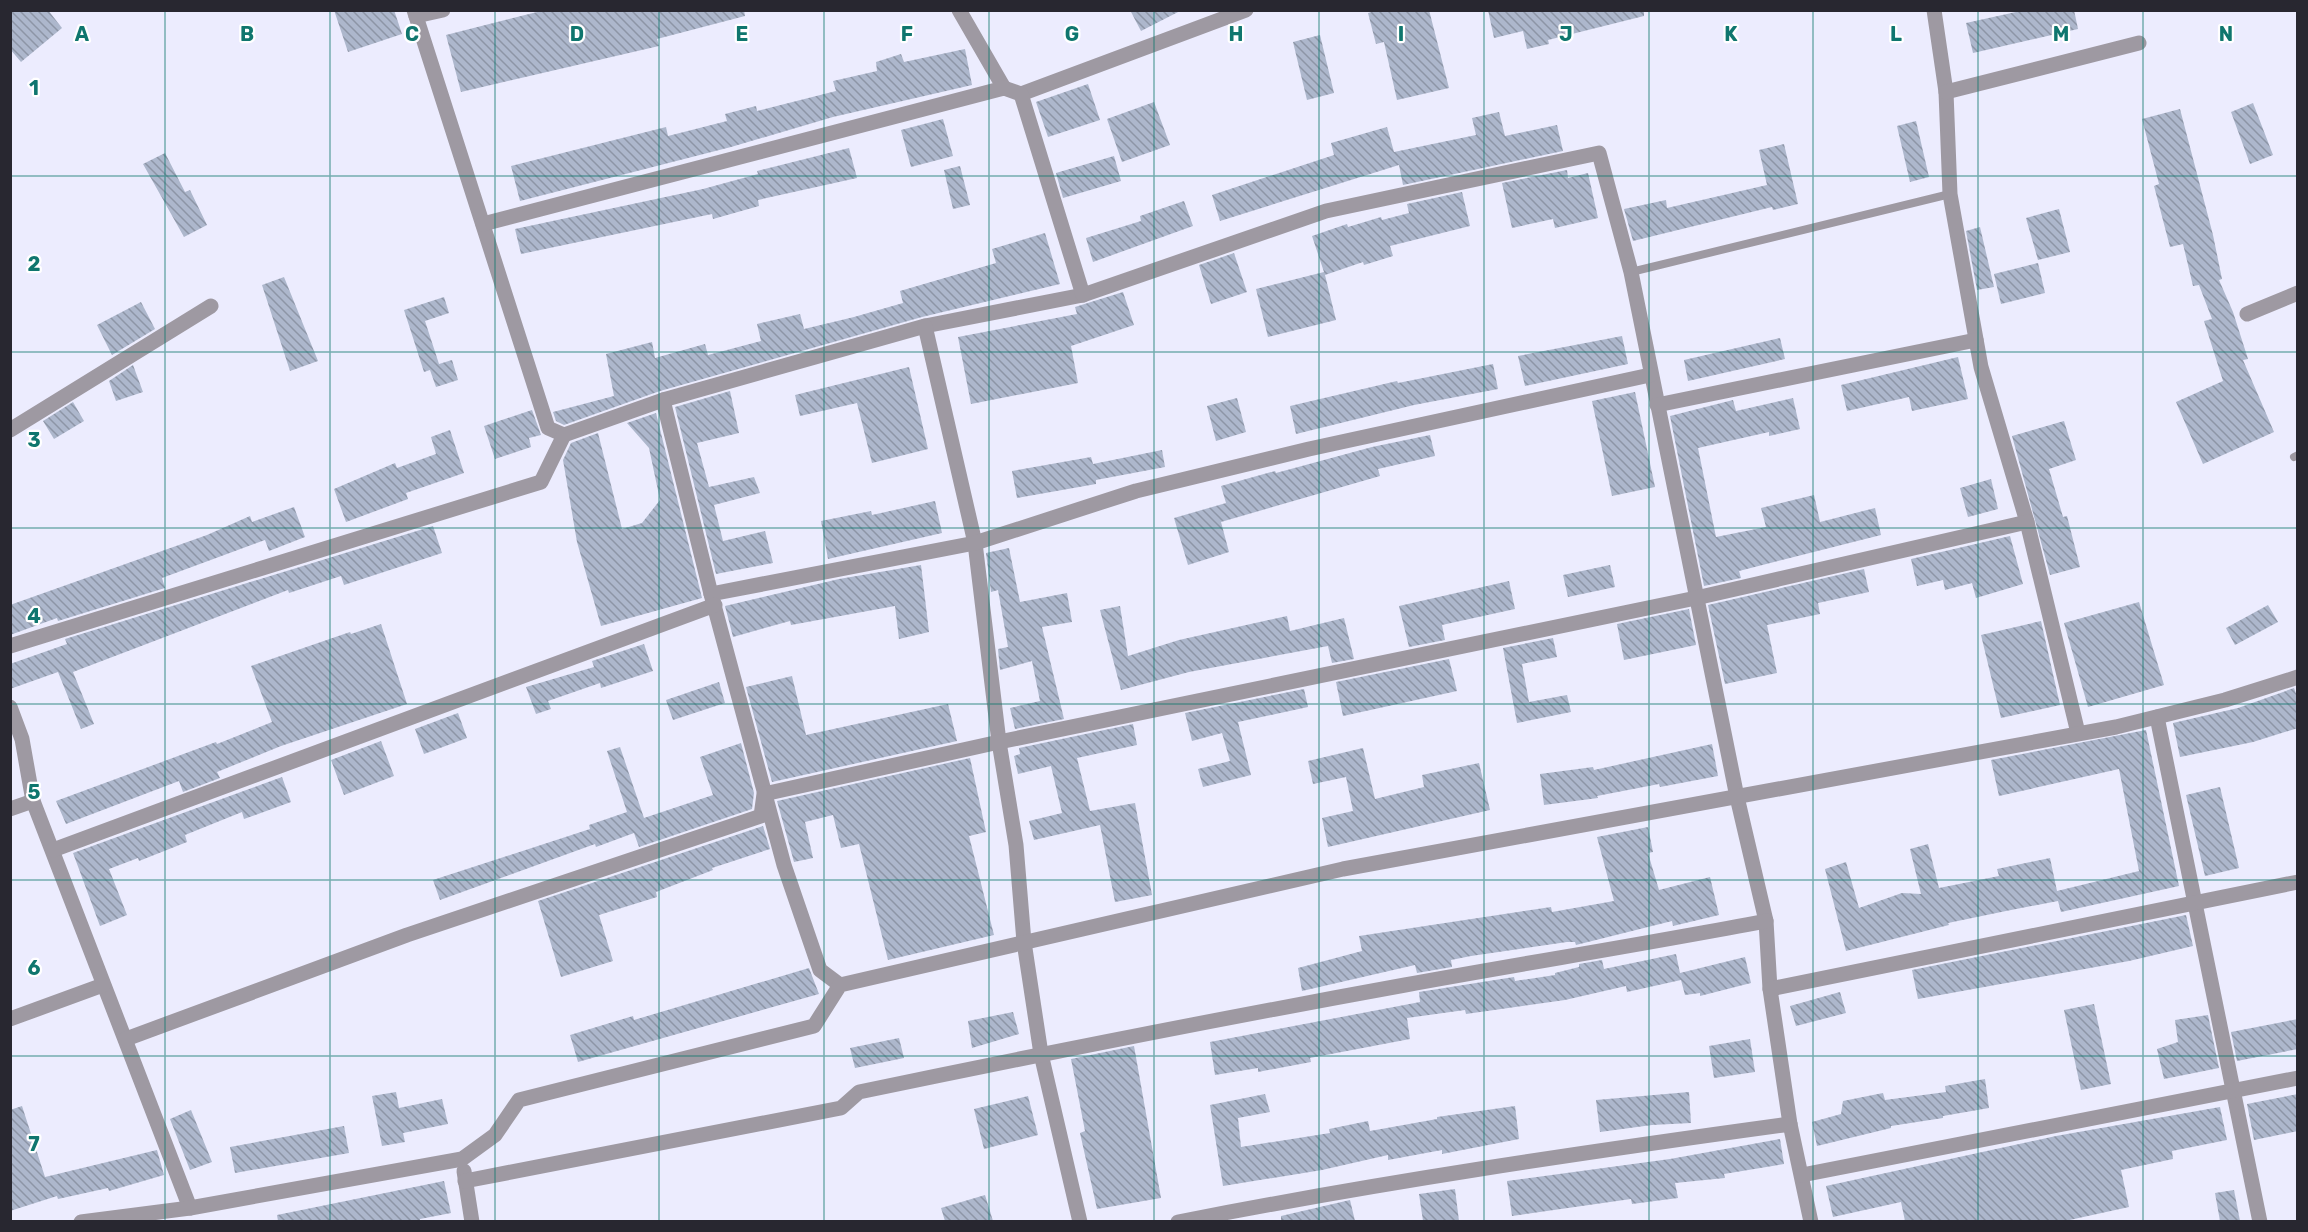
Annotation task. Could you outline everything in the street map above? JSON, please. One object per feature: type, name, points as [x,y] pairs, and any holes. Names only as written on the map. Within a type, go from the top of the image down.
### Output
[{"type":"street","points":[[443,10],[415,13],[548,428],[564,435],[663,400],[925,326],[1083,295],[1326,211],[1599,153],[1631,272],[1737,797],[1766,921],[1770,989],[1790,1124],[1811,1221]]},
{"type":"street","points":[[959,10],[1004,88]]},
{"type":"street","points":[[483,224],[1004,88],[1022,94],[1246,10]]},
{"type":"street","points":[[1934,10],[1946,92],[1950,194],[1981,367],[2027,522],[2078,733]]},
{"type":"street","points":[[1946,92],[2139,42]]},
{"type":"street","points":[[1022,94],[1083,295]]},
{"type":"street","points":[[2247,314],[2298,294]]},
{"type":"street","points":[[10,430],[211,306]]},
{"type":"street","points":[[925,326],[975,543],[999,742],[1016,845],[1024,942],[1041,1054],[1080,1221]]},
{"type":"street","points":[[1657,405],[1976,340]]},
{"type":"street","points":[[53,850],[713,599],[975,543],[1136,491],[1309,449],[1650,375]]},
{"type":"street","points":[[663,400],[784,865],[820,969],[840,985]]},
{"type":"street","points":[[10,646],[541,482],[564,435]]},
{"type":"street","points":[[764,794],[999,742],[1696,598],[2027,522]]},
{"type":"street","points":[[81,1221],[189,1208],[462,1159],[495,1135],[519,1100],[814,1026],[840,985],[1366,865],[2157,717],[2298,677]]},
{"type":"street","points":[[10,707],[22,738],[33,801],[189,1208]]},
{"type":"street","points":[[2157,717],[2259,1221]]},
{"type":"street","points":[[126,1039],[407,935],[761,816],[764,794]]},
{"type":"street","points":[[10,809],[33,801]]},
{"type":"street","points":[[1770,989],[2298,882]]},
{"type":"street","points":[[465,1181],[841,1108],[859,1092],[1041,1054],[1395,987],[1592,954],[1766,921]]},
{"type":"street","points":[[10,1019],[103,985]]},
{"type":"street","points":[[1802,1175],[2298,1078]]},
{"type":"street","points":[[1178,1221],[1341,1190],[1790,1124]]},
{"type":"street","points":[[462,1159],[472,1221]]},
{"type":"lane","points":[[1631,272],[1950,194]]},
{"type":"building","points":[[10,10],[48,10],[62,28],[21,62],[10,49]]},
{"type":"building","points":[[334,10],[394,10],[402,34],[348,52]]},
{"type":"building","points":[[545,10],[744,10],[745,16],[657,39],[659,46],[461,92],[446,35]]},
{"type":"building","points":[[1130,10],[1182,10],[1141,31]]},
{"type":"building","points":[[1379,10],[1429,10],[1449,88],[1397,100],[1384,42],[1376,44],[1368,13]]},
{"type":"building","points":[[1488,10],[1644,10],[1644,16],[1548,40],[1549,44],[1527,49],[1523,31],[1494,38]]},
{"type":"building","points":[[2025,10],[2074,10],[2078,29],[1973,53],[1966,23]]},
{"type":"building","points":[[1320,35],[1334,93],[1307,100],[1293,42]]},
{"type":"building","points":[[965,49],[972,85],[833,117],[731,147],[520,201],[511,166],[666,127],[668,136],[727,121],[725,114],[756,106],[757,111],[836,91],[833,81],[877,71],[876,62],[901,54],[904,62]]},
{"type":"building","points":[[1088,84],[1100,120],[1048,137],[1036,102]]},
{"type":"building","points":[[1154,102],[1170,145],[1122,162],[1107,119]]},
{"type":"building","points":[[2253,103],[2273,155],[2250,164],[2231,112]]},
{"type":"building","points":[[2180,109],[2213,235],[2222,279],[2219,280],[2233,312],[2248,359],[2243,360],[2274,432],[2203,464],[2176,402],[2223,381],[2204,321],[2212,319],[2199,285],[2193,286],[2183,244],[2170,247],[2154,186],[2159,184],[2142,119]]},
{"type":"building","points":[[1499,112],[1505,136],[1557,125],[1563,151],[1403,185],[1399,165],[1220,221],[1212,195],[1334,155],[1331,143],[1387,127],[1394,152],[1476,135],[1472,118]]},
{"type":"building","points":[[943,119],[953,156],[911,167],[901,130]]},
{"type":"building","points":[[1916,121],[1929,177],[1910,182],[1897,126]]},
{"type":"building","points":[[1784,144],[1798,204],[1773,210],[1772,207],[1633,241],[1624,209],[1666,200],[1667,208],[1767,185],[1759,150]]},
{"type":"building","points":[[849,148],[857,178],[758,200],[759,206],[713,219],[712,214],[521,254],[515,229],[703,189],[758,174],[757,171]]},
{"type":"building","points":[[165,153],[185,192],[190,190],[207,225],[184,237],[143,164]]},
{"type":"building","points":[[1114,156],[1121,181],[1063,198],[1056,173]]},
{"type":"building","points":[[960,166],[970,205],[953,209],[944,170]]},
{"type":"building","points":[[1567,170],[1568,178],[1588,173],[1598,218],[1555,228],[1553,219],[1512,228],[1502,183]]},
{"type":"building","points":[[1462,192],[1470,226],[1390,246],[1393,256],[1364,265],[1363,262],[1325,275],[1336,320],[1268,337],[1256,289],[1324,272],[1312,236],[1347,224],[1348,227],[1381,217],[1382,220],[1409,213],[1407,204]]},
{"type":"building","points":[[1184,201],[1193,226],[1093,262],[1086,238],[1141,221],[1140,216]]},
{"type":"building","points":[[2059,209],[2070,252],[2038,260],[2026,218]]},
{"type":"building","points":[[1980,227],[1994,287],[1977,290],[1966,231]]},
{"type":"building","points":[[1045,233],[1060,284],[922,317],[660,391],[564,425],[556,421],[553,412],[614,396],[606,354],[652,342],[655,358],[705,344],[708,355],[761,341],[757,324],[800,314],[804,329],[854,317],[903,303],[900,291],[996,263],[992,249]]},
{"type":"building","points":[[1234,253],[1247,292],[1211,304],[1199,265]]},
{"type":"building","points":[[2038,263],[2045,293],[2001,304],[1994,274]]},
{"type":"building","points":[[284,277],[318,361],[290,371],[262,285]]},
{"type":"building","points":[[1123,292],[1134,325],[1071,346],[1078,383],[971,404],[958,337],[1077,314],[1075,307]]},
{"type":"building","points":[[444,297],[449,313],[425,321],[439,364],[452,360],[458,380],[436,387],[430,370],[424,372],[404,310]]},
{"type":"building","points":[[141,302],[155,329],[112,355],[97,325]]},
{"type":"building","points":[[1622,336],[1628,364],[1525,386],[1518,356]]},
{"type":"building","points":[[1780,338],[1785,359],[1688,381],[1684,360]]},
{"type":"building","points":[[1958,357],[1968,399],[1912,411],[1909,397],[1847,411],[1841,385]]},
{"type":"building","points":[[1493,364],[1498,389],[1414,405],[1296,434],[1290,406],[1397,381],[1398,383]]},
{"type":"building","points":[[133,365],[143,392],[116,401],[109,381]]},
{"type":"building","points":[[909,367],[928,449],[872,463],[857,403],[800,416],[795,395]]},
{"type":"building","points":[[730,391],[739,433],[697,443],[709,487],[754,477],[760,493],[714,505],[723,541],[765,531],[773,563],[716,574],[675,407]]},
{"type":"building","points":[[1635,392],[1655,487],[1612,496],[1592,401]]},
{"type":"building","points":[[1237,398],[1246,432],[1216,441],[1207,406]]},
{"type":"building","points":[[1793,398],[1800,429],[1769,436],[1769,432],[1698,448],[1716,537],[1766,527],[1761,508],[1814,495],[1820,522],[1875,508],[1881,535],[1739,571],[1741,578],[1704,586],[1670,416],[1733,400],[1736,411]]},
{"type":"building","points":[[73,402],[84,421],[54,439],[43,421]]},
{"type":"building","points":[[532,410],[541,435],[529,438],[531,447],[495,459],[484,426]]},
{"type":"building","points":[[656,413],[702,598],[601,626],[577,542],[563,460],[571,443],[598,433],[622,529],[642,523],[660,500],[649,448],[627,423]]},
{"type":"building","points":[[2064,421],[2076,460],[2049,469],[2063,517],[2067,516],[2080,567],[2050,575],[2012,436]]},
{"type":"building","points":[[450,430],[464,473],[406,493],[408,499],[346,522],[334,489],[395,463],[397,468],[436,454],[431,437]]},
{"type":"building","points":[[1430,435],[1435,456],[1378,469],[1380,476],[1221,522],[1229,552],[1188,565],[1174,518],[1226,503],[1221,486],[1372,447]]},
{"type":"building","points":[[1162,450],[1165,467],[1096,480],[1096,484],[1017,498],[1012,471],[1091,457],[1093,464]]},
{"type":"building","points":[[1991,479],[1998,509],[1968,517],[1960,488]]},
{"type":"building","points":[[935,501],[942,533],[828,559],[821,521],[871,511],[872,515]]},
{"type":"building","points":[[294,507],[305,537],[269,551],[265,540],[162,578],[165,588],[58,621],[57,618],[10,635],[10,605],[207,535],[250,516],[252,522]]},
{"type":"building","points":[[433,526],[442,553],[344,585],[341,576],[289,593],[288,590],[73,672],[94,724],[81,729],[58,672],[10,689],[10,664],[67,644],[65,639]]},
{"type":"building","points":[[2010,536],[2023,584],[1976,598],[1972,583],[1945,590],[1943,580],[1917,586],[1911,559]]},
{"type":"building","points":[[1009,548],[1020,602],[1067,593],[1072,622],[1042,627],[1064,719],[1015,729],[1010,708],[1040,701],[1032,661],[1000,670],[998,649],[1008,647],[998,590],[991,592],[986,553]]},
{"type":"building","points":[[921,565],[929,632],[899,639],[895,606],[791,625],[790,621],[733,637],[725,606],[839,579]]},
{"type":"building","points":[[1610,565],[1615,587],[1568,597],[1563,575]]},
{"type":"building","points":[[1864,569],[1869,592],[1818,603],[1820,614],[1767,625],[1777,673],[1725,684],[1708,605]]},
{"type":"building","points":[[1509,581],[1515,609],[1442,625],[1445,640],[1409,647],[1399,606]]},
{"type":"building","points":[[2139,602],[2164,685],[2088,707],[2064,623]]},
{"type":"building","points":[[2268,605],[2278,622],[2235,645],[2226,628]]},
{"type":"building","points":[[1120,606],[1128,656],[1179,640],[1287,616],[1290,631],[1344,618],[1354,659],[1332,663],[1328,646],[1189,672],[1121,690],[1100,610]]},
{"type":"building","points":[[1689,609],[1696,645],[1624,660],[1617,624]]},
{"type":"building","points":[[2041,621],[2060,705],[2001,718],[1981,635]]},
{"type":"building","points":[[381,624],[407,704],[281,746],[217,772],[220,778],[183,792],[179,781],[66,824],[56,801],[272,722],[251,666],[350,632],[351,634]]},
{"type":"building","points":[[1553,638],[1557,657],[1522,664],[1529,702],[1567,695],[1571,712],[1517,723],[1503,648]]},
{"type":"building","points":[[644,644],[653,671],[601,688],[600,683],[548,701],[551,709],[536,714],[526,687],[594,667],[592,661]]},
{"type":"building","points":[[1449,659],[1457,691],[1343,716],[1336,682]]},
{"type":"building","points":[[792,676],[806,735],[948,704],[957,741],[772,782],[746,687]]},
{"type":"building","points":[[719,682],[725,703],[673,720],[666,700]]},
{"type":"building","points":[[2294,688],[2298,699],[2298,728],[2253,742],[2180,757],[2173,723],[2238,708]]},
{"type":"building","points":[[1304,689],[1308,707],[1238,722],[1251,775],[1203,787],[1198,769],[1230,761],[1222,733],[1192,741],[1185,713]]},
{"type":"building","points":[[458,713],[467,738],[424,754],[415,729]]},
{"type":"building","points":[[1133,724],[1137,745],[1077,758],[1090,811],[1135,803],[1152,895],[1115,902],[1100,825],[1034,840],[1029,821],[1062,813],[1051,766],[1018,774],[1014,756],[1020,754],[1019,748]]},
{"type":"building","points":[[2146,730],[2179,886],[2061,912],[2058,901],[2006,911],[1948,923],[1949,925],[1846,951],[1825,869],[1846,862],[1859,908],[1902,893],[1921,894],[1910,849],[1928,844],[1939,888],[1999,876],[1997,869],[2050,858],[2057,891],[2139,871],[2119,769],[1999,796],[1991,760]]},
{"type":"building","points":[[381,741],[394,776],[344,795],[331,760]]},
{"type":"building","points":[[741,743],[754,793],[752,809],[639,847],[634,833],[596,847],[595,844],[440,900],[433,880],[590,829],[589,825],[627,812],[607,751],[620,747],[644,818],[713,795],[700,757]]},
{"type":"building","points":[[1712,744],[1718,776],[1660,787],[1659,784],[1597,796],[1598,798],[1544,805],[1540,774],[1593,767],[1594,770]]},
{"type":"building","points":[[1363,748],[1375,799],[1424,787],[1422,775],[1479,763],[1490,810],[1328,847],[1322,818],[1353,811],[1346,777],[1313,784],[1308,761]]},
{"type":"building","points":[[970,758],[986,832],[969,836],[994,935],[888,960],[859,844],[841,848],[833,815],[805,822],[813,858],[794,862],[777,801]]},
{"type":"building","points":[[282,777],[291,802],[244,819],[242,812],[185,835],[187,842],[139,861],[138,858],[109,869],[127,915],[100,926],[73,853]]},
{"type":"building","points":[[2220,787],[2239,868],[2205,876],[2186,795]]},
{"type":"building","points":[[763,826],[770,849],[712,868],[713,870],[656,892],[657,897],[599,915],[613,961],[561,977],[538,901]]},
{"type":"building","points":[[1648,827],[1653,852],[1648,853],[1659,890],[1710,877],[1719,915],[1673,926],[1672,921],[1576,945],[1575,942],[1567,942],[1471,956],[1451,960],[1452,967],[1417,973],[1415,965],[1302,991],[1298,968],[1362,951],[1359,936],[1551,907],[1552,912],[1614,901],[1597,837]]},
{"type":"building","points":[[2186,915],[2193,946],[2129,961],[1918,999],[1912,970]]},
{"type":"building","points":[[1676,954],[1680,973],[1745,957],[1751,983],[1700,996],[1700,993],[1685,995],[1681,980],[1627,992],[1626,986],[1565,1000],[1466,1014],[1465,1010],[1407,1018],[1410,1039],[1310,1058],[1311,1062],[1258,1072],[1258,1068],[1215,1075],[1210,1042],[1420,1002],[1419,992],[1514,977],[1515,981],[1555,975],[1555,973],[1579,967],[1579,964],[1602,960],[1604,969]]},
{"type":"building","points":[[809,968],[819,994],[578,1062],[570,1035],[633,1016],[634,1020]]},
{"type":"building","points":[[1840,992],[1846,1013],[1796,1026],[1790,1006]]},
{"type":"building","points":[[2094,1004],[2111,1084],[2081,1090],[2064,1010]]},
{"type":"building","points":[[1013,1012],[1019,1034],[972,1048],[968,1021]]},
{"type":"building","points":[[2208,1015],[2219,1068],[2164,1079],[2157,1049],[2178,1042],[2175,1020]]},
{"type":"building","points":[[2298,1019],[2298,1049],[2237,1061],[2231,1032]]},
{"type":"building","points":[[899,1038],[904,1058],[855,1068],[850,1048]]},
{"type":"building","points":[[1750,1039],[1755,1072],[1714,1078],[1709,1046]]},
{"type":"building","points":[[1134,1046],[1161,1198],[1097,1209],[1080,1133],[1085,1131],[1071,1059]]},
{"type":"building","points":[[1985,1079],[1989,1108],[1891,1126],[1891,1128],[1817,1146],[1812,1122],[1841,1114],[1843,1101],[1883,1093],[1885,1100],[1946,1092],[1945,1086]]},
{"type":"building","points":[[396,1092],[399,1108],[442,1099],[448,1124],[403,1133],[405,1142],[382,1146],[372,1096]]},
{"type":"building","points":[[1689,1092],[1691,1123],[1652,1125],[1600,1132],[1596,1100]]},
{"type":"building","points":[[1265,1094],[1270,1112],[1238,1118],[1241,1147],[1330,1133],[1329,1129],[1368,1121],[1370,1131],[1437,1119],[1437,1117],[1515,1106],[1519,1139],[1442,1154],[1442,1150],[1388,1160],[1388,1155],[1322,1170],[1223,1186],[1210,1105]]},
{"type":"building","points":[[2298,1094],[2298,1131],[2254,1140],[2247,1104]]},
{"type":"building","points":[[1028,1096],[1038,1135],[984,1149],[974,1109]]},
{"type":"building","points":[[22,1106],[45,1177],[157,1150],[164,1175],[109,1191],[108,1188],[58,1199],[57,1196],[10,1211],[10,1110]]},
{"type":"building","points":[[2220,1107],[2227,1140],[2172,1151],[2173,1159],[2121,1170],[2129,1207],[2065,1221],[1905,1221],[1901,1202],[1833,1217],[1826,1186],[2056,1136]]},
{"type":"building","points":[[191,1110],[212,1162],[190,1170],[170,1119]]},
{"type":"building","points":[[344,1126],[349,1153],[235,1173],[230,1147]]},
{"type":"building","points":[[1780,1139],[1784,1164],[1724,1174],[1725,1178],[1675,1183],[1678,1198],[1632,1204],[1631,1199],[1512,1216],[1507,1181],[1670,1159]]},
{"type":"building","points":[[444,1181],[451,1213],[420,1219],[420,1221],[278,1221],[277,1215]]},
{"type":"building","points":[[1455,1189],[1459,1221],[1423,1221],[1419,1194]]},
{"type":"building","points":[[2234,1190],[2240,1221],[2220,1221],[2215,1193]]},
{"type":"building","points":[[985,1195],[993,1221],[945,1221],[941,1208]]},
{"type":"building","points":[[1350,1200],[1355,1221],[1281,1221],[1281,1216]]}]
